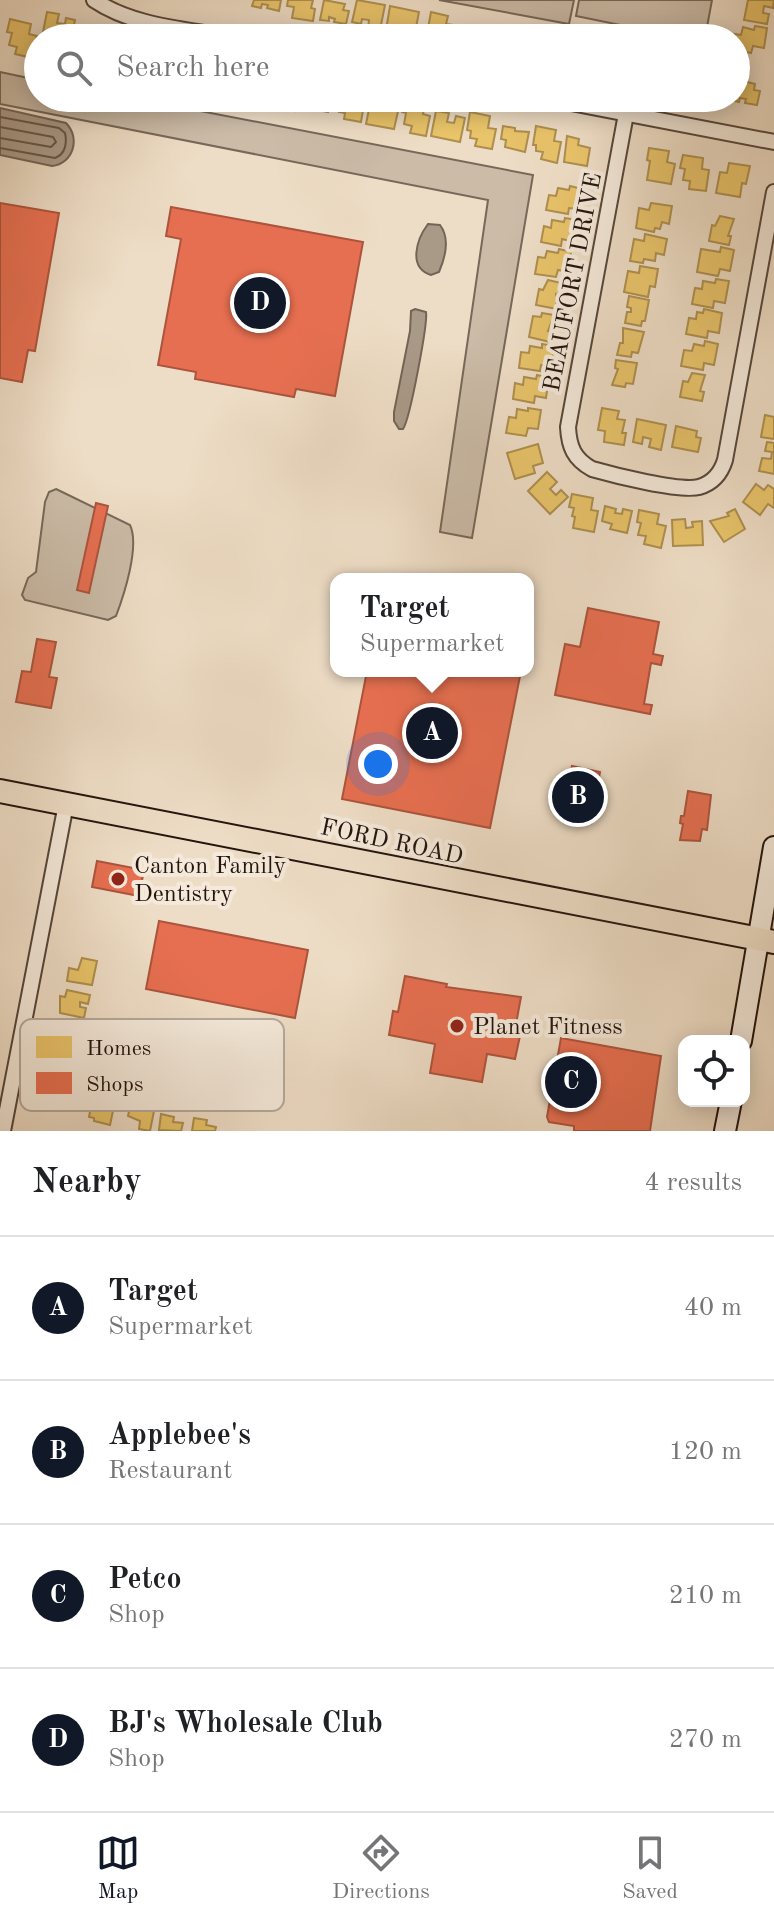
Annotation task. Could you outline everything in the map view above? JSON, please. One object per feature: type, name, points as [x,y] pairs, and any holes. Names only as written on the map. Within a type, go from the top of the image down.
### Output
[{"type":"main road","name":"FORD ROAD","points":[[0,791],[767,940]]},
{"type":"street","points":[[94,0],[130,18],[161,24]]},
{"type":"street","points":[[616,112],[774,142]]},
{"type":"street","name":"BEAUFORT DRIVE","points":[[626,114],[568,427],[569,441],[576,457],[592,469],[685,488],[703,485],[720,473],[725,460],[774,192]]},
{"type":"street","points":[[25,1019],[66,804]]},
{"type":"street","points":[[743,1035],[767,940],[774,847]]},
{"type":"street","points":[[3,1131],[20,1043]]},
{"type":"street","points":[[725,1131],[730,1107]]},
{"type":"shaded area","points":[[439,0],[574,0],[569,24]]},
{"type":"shaded area","points":[[579,0],[712,0],[708,24],[615,24],[576,16]]},
{"type":"shaded area","points":[[0,72],[24,77],[24,109],[0,104]]},
{"type":"shaded area","points":[[41,112],[206,112],[533,175],[472,538],[440,532],[488,200]]},
{"type":"shaded area","points":[[56,489],[130,525],[133,545],[130,570],[116,616],[108,620],[25,600],[22,595],[28,578],[36,572],[45,502],[49,492]]},
{"type":"water","points":[[0,108],[66,123],[71,129],[74,143],[70,155],[65,161],[52,166],[0,155]]},
{"type":"water","points":[[428,224],[440,225],[446,242],[439,272],[431,275],[419,266],[416,253]]},
{"type":"water","points":[[411,311],[426,312],[424,334],[410,408],[403,429],[399,429],[394,421],[394,412]]},
{"type":"building: Homes","points":[[254,0],[281,0],[279,11],[267,8],[268,5],[262,4],[261,8],[252,6]]},
{"type":"building: Homes","points":[[288,0],[313,0],[313,21],[292,18],[294,7],[287,6]]},
{"type":"building: Homes","points":[[324,0],[345,4],[343,10],[349,11],[346,24],[334,22],[335,19],[329,17],[329,21],[320,20]]},
{"type":"building: Homes","points":[[357,0],[385,5],[381,24],[368,24],[369,20],[362,19],[361,24],[352,22]]},
{"type":"building: Homes","points":[[748,0],[774,0],[773,8],[764,6],[763,13],[769,14],[767,24],[744,20]]},
{"type":"building: Homes","points":[[390,6],[419,12],[417,24],[387,24]]},
{"type":"building: Homes","points":[[47,12],[59,14],[57,23],[65,24],[45,24]]},
{"type":"building: Homes","points":[[431,12],[448,16],[446,24],[429,24]]},
{"type":"building: Homes","points":[[66,18],[75,20],[74,24],[65,24]]},
{"type":"building: Homes","points":[[10,19],[31,24],[24,24],[24,56],[15,54],[17,47],[9,45],[12,33],[7,32]]},
{"type":"building: Homes","points":[[755,26],[767,28],[764,48],[753,46],[751,53],[750,29],[754,30]]},
{"type":"building: Homes","points":[[750,83],[755,84],[754,90],[760,91],[757,105],[750,104]]},
{"type":"building: Homes","points":[[339,112],[363,112],[361,122],[344,119],[345,113]]},
{"type":"building: Homes","points":[[368,112],[398,112],[394,129],[366,124]]},
{"type":"building: Homes","points":[[402,112],[423,112],[430,116],[426,136],[410,133],[412,126],[404,124],[406,113]]},
{"type":"building: Homes","points":[[436,112],[449,113],[447,122],[454,123],[456,116],[465,118],[460,142],[431,136]]},
{"type":"building: Homes","points":[[470,112],[490,116],[488,128],[496,129],[492,149],[475,146],[477,139],[470,138],[471,131],[467,130]]},
{"type":"building: Homes","points":[[503,126],[529,132],[525,152],[505,147],[506,140],[501,139]]},
{"type":"building: Homes","points":[[536,126],[556,130],[554,141],[561,142],[557,163],[541,159],[543,152],[536,151],[536,145],[533,145]]},
{"type":"building: Homes","points":[[567,136],[579,139],[578,145],[590,148],[587,166],[564,162]]},
{"type":"building: Homes","points":[[649,148],[669,151],[667,162],[675,164],[671,184],[647,180]]},
{"type":"building: Homes","points":[[683,155],[703,158],[702,169],[709,170],[706,191],[689,189],[690,181],[683,180],[685,169],[680,168]]},
{"type":"building: Homes","points":[[729,163],[750,166],[740,197],[716,193],[720,172],[727,173]]},
{"type":"building: Homes","points":[[570,186],[582,189],[578,209],[569,208],[568,214],[546,210],[549,195],[556,196],[558,188],[569,190]]},
{"type":"building: Homes","points":[[651,203],[672,206],[669,224],[662,222],[660,229],[655,228],[654,232],[636,228],[639,208],[649,210]]},
{"type":"building: Homes","points":[[720,216],[734,219],[728,236],[731,236],[729,245],[709,241],[712,225],[715,226]]},
{"type":"building: Homes","points":[[565,218],[577,220],[574,242],[562,239],[561,246],[541,242],[544,226],[551,228],[552,220],[564,222]]},
{"type":"building: Homes","points":[[645,234],[667,239],[664,255],[656,253],[655,261],[630,261],[634,239],[644,241]]},
{"type":"building: Homes","points":[[721,247],[734,250],[730,271],[720,269],[718,276],[697,272],[701,249],[720,252]]},
{"type":"building: Homes","points":[[559,249],[571,252],[568,272],[558,270],[556,277],[535,274],[538,257],[545,258],[547,251],[558,253]]},
{"type":"building: Homes","points":[[640,266],[658,269],[655,287],[650,286],[648,297],[624,292],[628,271],[639,273]]},
{"type":"building: Homes","points":[[716,279],[729,281],[725,303],[714,301],[713,308],[692,304],[695,288],[702,289],[703,281],[715,283]]},
{"type":"building: Homes","points":[[548,280],[561,283],[559,295],[556,294],[557,309],[536,305],[539,289],[543,290]]},
{"type":"building: Homes","points":[[629,296],[649,300],[641,326],[625,323],[627,312],[631,312],[631,308],[627,307]]},
{"type":"building: Homes","points":[[704,309],[722,313],[719,333],[708,331],[707,338],[686,334],[689,318],[696,319],[697,312],[703,313]]},
{"type":"building: Homes","points":[[542,313],[554,315],[548,331],[552,332],[550,342],[529,337],[533,316],[541,317]]},
{"type":"building: Homes","points":[[623,328],[644,332],[638,353],[632,352],[631,357],[617,355],[620,343],[623,343]]},
{"type":"building: Homes","points":[[705,341],[718,344],[714,365],[704,363],[703,370],[681,366],[684,350],[692,351],[694,344],[704,346]]},
{"type":"building: Homes","points":[[542,344],[555,346],[551,366],[541,365],[540,371],[519,368],[521,352],[529,353],[530,346],[542,348]]},
{"type":"building: Homes","points":[[616,360],[637,363],[633,384],[626,383],[625,387],[612,385],[618,369],[615,368]]},
{"type":"building: Homes","points":[[692,373],[705,375],[700,391],[704,392],[702,401],[680,397],[683,381],[688,382]]},
{"type":"building: Homes","points":[[537,375],[549,378],[546,398],[535,396],[534,403],[513,399],[515,383],[523,385],[524,377],[536,379]]},
{"type":"building: Homes","points":[[528,408],[541,410],[538,429],[528,428],[526,436],[506,433],[509,417],[516,418],[517,409],[528,411]]},
{"type":"building: Homes","points":[[602,408],[619,411],[617,419],[625,420],[622,433],[626,433],[624,445],[604,442],[605,431],[598,430]]},
{"type":"building: Homes","points":[[765,415],[774,417],[774,439],[761,437]]},
{"type":"building: Homes","points":[[637,419],[666,425],[661,450],[649,447],[651,439],[643,437],[642,444],[633,442]]},
{"type":"building: Homes","points":[[676,426],[697,431],[696,437],[701,438],[698,452],[672,447]]},
{"type":"building: Homes","points":[[767,442],[774,443],[774,474],[759,471],[762,458],[771,459],[772,452],[765,451]]},
{"type":"building: Homes","points":[[538,444],[543,463],[533,466],[535,473],[515,479],[507,453]]},
{"type":"building: Homes","points":[[547,472],[557,482],[550,489],[556,495],[561,490],[568,497],[550,514],[528,491]]},
{"type":"building: Homes","points":[[756,484],[764,490],[768,485],[774,489],[774,508],[768,504],[760,515],[743,502]]},
{"type":"building: Homes","points":[[572,494],[593,498],[591,510],[598,511],[594,532],[573,528],[574,508],[569,507]]},
{"type":"building: Homes","points":[[605,506],[616,509],[615,513],[622,514],[623,509],[632,511],[627,533],[610,529],[612,524],[602,521]]},
{"type":"building: Homes","points":[[735,509],[745,529],[724,542],[710,521],[729,516],[727,513]]},
{"type":"building: Homes","points":[[639,510],[659,514],[657,524],[666,526],[661,548],[644,544],[646,536],[638,535],[641,523],[637,522]]},
{"type":"building: Homes","points":[[685,519],[686,528],[693,527],[692,522],[702,521],[703,545],[673,546],[672,520]]},
{"type":"building: Homes","points":[[82,958],[97,961],[92,985],[67,981],[69,968],[78,970]]},
{"type":"building: Homes","points":[[67,990],[90,995],[88,1004],[80,1002],[80,1007],[86,1008],[84,1018],[60,1013],[60,996],[65,997]]},
{"type":"building: Homes","points":[[90,1111],[113,1111],[110,1125],[89,1117]]},
{"type":"building: Homes","points":[[129,1111],[154,1111],[150,1131],[139,1129],[140,1121],[128,1116]]},
{"type":"building: Homes","points":[[161,1114],[174,1117],[173,1122],[183,1123],[181,1131],[159,1130]]},
{"type":"building: Homes","points":[[194,1118],[207,1120],[206,1125],[216,1127],[215,1131],[192,1131]]},
{"type":"building: Shops","points":[[0,203],[59,213],[35,351],[28,350],[22,382],[0,378]]},
{"type":"building: Shops","points":[[171,207],[363,242],[335,396],[296,389],[294,397],[195,379],[196,372],[158,365],[181,239],[166,236]]},
{"type":"building: Shops","points":[[96,503],[108,506],[89,593],[77,590]]},
{"type":"building: Shops","points":[[588,608],[659,622],[653,654],[663,656],[661,665],[651,663],[644,704],[652,705],[650,714],[555,695],[565,644],[580,647]]},
{"type":"building: Shops","points":[[37,639],[56,642],[49,677],[57,678],[51,708],[16,702],[22,671],[31,672]]},
{"type":"building: Shops","points":[[366,677],[520,677],[490,828],[342,799]]},
{"type":"building: Shops","points":[[572,766],[600,772],[591,823],[561,816],[563,812],[556,811],[560,790],[567,792]]},
{"type":"building: Shops","points":[[688,791],[711,795],[707,830],[702,829],[700,841],[680,840],[681,816],[684,816]]},
{"type":"building: Shops","name":"Canton Family Dentistry","points":[[97,861],[144,870],[139,896],[92,887]]},
{"type":"building: Shops","points":[[159,921],[308,950],[295,1018],[146,989]]},
{"type":"building: Shops","points":[[405,976],[447,984],[446,987],[521,997],[514,1035],[520,1036],[515,1059],[487,1054],[482,1082],[430,1073],[435,1044],[389,1035],[393,1011],[398,1012]]},
{"type":"building: Shops","points":[[561,1038],[661,1056],[650,1131],[574,1131],[574,1126],[549,1122],[547,1117]]},
{"type":"place","name":"BJ's Wholesale Club","points":[[260,303]]},
{"type":"place","name":"Target","points":[[432,733]]},
{"type":"place","name":"Applebee's","points":[[578,797]]},
{"type":"place","name":"Canton Family Dentistry","points":[[118,879]]},
{"type":"place","name":"Planet Fitness","points":[[457,1026]]},
{"type":"place","name":"Petco","points":[[571,1082]]}]
